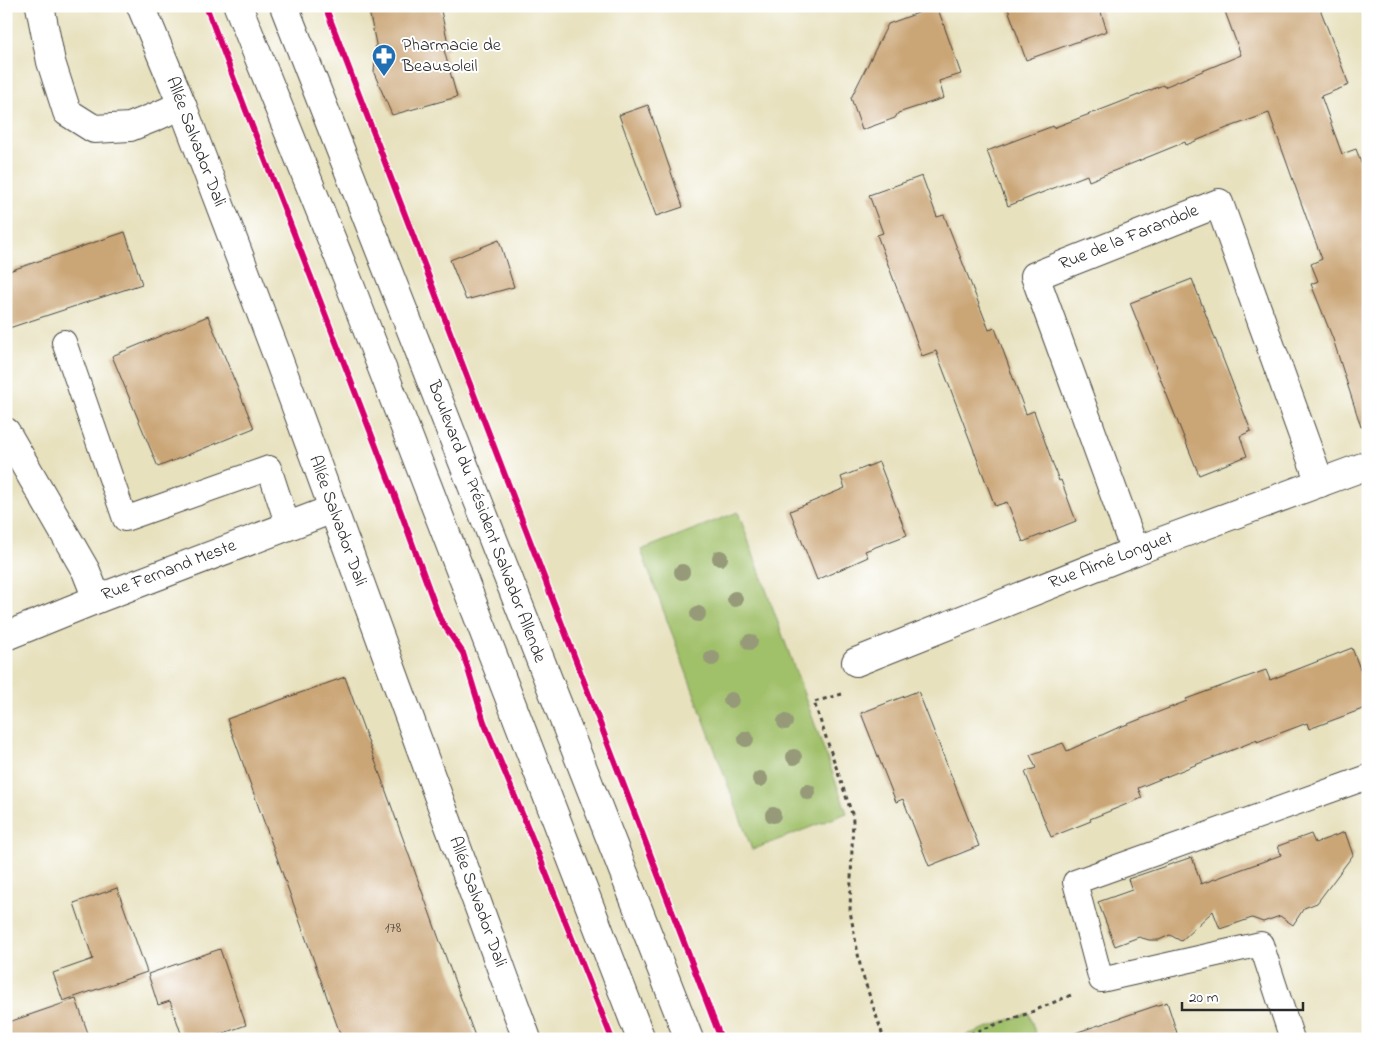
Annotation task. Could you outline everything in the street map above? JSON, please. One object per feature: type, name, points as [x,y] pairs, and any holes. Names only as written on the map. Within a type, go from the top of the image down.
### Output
[{"type":"street","points":[[40,6],[51,62],[67,112],[94,129],[130,127],[182,105]]},
{"type":"street","name":"Allée Salvador Dali","points":[[141,6],[182,105],[278,358],[527,1039]]},
{"type":"street","points":[[238,6],[352,290],[641,1039]]},
{"type":"street","name":"Boulevard du Président Salvador Allende","points":[[284,6],[689,1039]]},
{"type":"street","name":"Rue de la Farandole","points":[[1135,551],[1035,276],[1218,203],[1320,483]]},
{"type":"street","points":[[6,432],[86,571],[97,599]]},
{"type":"street","name":"Rue Aimé Longuet","points":[[856,662],[1135,551],[1368,465]]},
{"type":"street","name":"Rue Fernand Meste","points":[[6,636],[333,508]]},
{"type":"lane","points":[[64,342],[125,519],[269,468],[288,526]]},
{"type":"lane","points":[[1292,1039],[1262,944],[1101,980],[1076,882],[1368,777]]},
{"type":"path","points":[[856,662],[859,689],[814,702],[853,817],[850,911],[861,970],[884,1039]]},
{"type":"path","points":[[955,1039],[1060,1000]]},
{"type":"green space","points":[[738,512],[847,813],[752,850],[641,550]]},
{"type":"green space","points":[[1029,1013],[1037,1039],[955,1039]]},
{"type":"building","points":[[368,6],[440,6],[449,48],[444,50],[457,97],[392,115],[374,73],[376,44]]},
{"type":"building","points":[[937,6],[961,74],[939,81],[944,98],[898,113],[895,118],[862,130],[851,98],[888,24]]},
{"type":"building","points":[[1007,6],[1099,6],[1107,31],[1026,60]]},
{"type":"building","points":[[1223,6],[1319,6],[1349,85],[1321,96],[1342,154],[1356,149],[1368,181],[1368,426],[1361,427],[1333,339],[1311,284],[1318,281],[1311,264],[1322,259],[1269,113],[1186,145],[1185,142],[1089,181],[1087,175],[1008,206],[987,151],[1053,126],[1053,128],[1163,85],[1164,87],[1241,55]]},
{"type":"building","points":[[648,105],[683,207],[656,216],[619,115]]},
{"type":"building","points":[[922,176],[937,217],[944,215],[989,330],[995,328],[1026,414],[1034,411],[1059,481],[1061,480],[1076,521],[1023,542],[1007,502],[995,506],[936,351],[922,356],[877,235],[883,233],[869,195]]},
{"type":"building","points":[[125,232],[142,284],[6,329],[6,272]]},
{"type":"building","points":[[499,240],[514,287],[466,300],[450,260]]},
{"type":"building","points":[[1192,279],[1251,431],[1240,436],[1247,456],[1199,475],[1130,303]]},
{"type":"building","points":[[208,316],[254,428],[158,467],[112,356]]},
{"type":"building","points":[[879,462],[907,535],[865,551],[868,557],[817,580],[790,511],[845,488],[841,477]]},
{"type":"building","points":[[1352,648],[1368,690],[1368,707],[1309,729],[1307,723],[1257,742],[1257,740],[1138,788],[1142,798],[1051,837],[1025,772],[1036,768],[1030,755],[1063,743],[1067,751],[1115,729],[1187,701],[1186,699],[1266,670],[1270,680]]},
{"type":"building","points":[[345,677],[476,1039],[342,1039],[227,719]]},
{"type":"building","points":[[918,691],[979,846],[929,866],[903,799],[896,802],[861,713]]},
{"type":"building","points":[[1345,832],[1353,855],[1317,903],[1304,908],[1293,925],[1280,916],[1263,922],[1252,918],[1220,929],[1213,911],[1181,941],[1170,935],[1159,940],[1139,937],[1115,946],[1098,902],[1132,890],[1128,879],[1192,857],[1201,884],[1281,855],[1278,846],[1311,834],[1315,843]]},
{"type":"building","points":[[117,888],[147,972],[63,1001],[53,973],[93,959],[74,903]]},
{"type":"building","points":[[220,949],[246,1025],[207,1039],[183,1039],[170,1001],[158,1005],[148,974]]},
{"type":"building","points":[[76,999],[90,1039],[6,1039],[6,1023]]},
{"type":"building","points":[[1167,1002],[1177,1033],[1159,1039],[1076,1039],[1075,1033]]},
{"type":"cycle path","points":[[206,6],[392,488],[440,619],[463,653],[484,722],[612,1039]]},
{"type":"cycle path","points":[[325,6],[721,1039]]},
{"type":"place","name":"Pharmacie de Beausoleil","points":[[384,77]]}]
